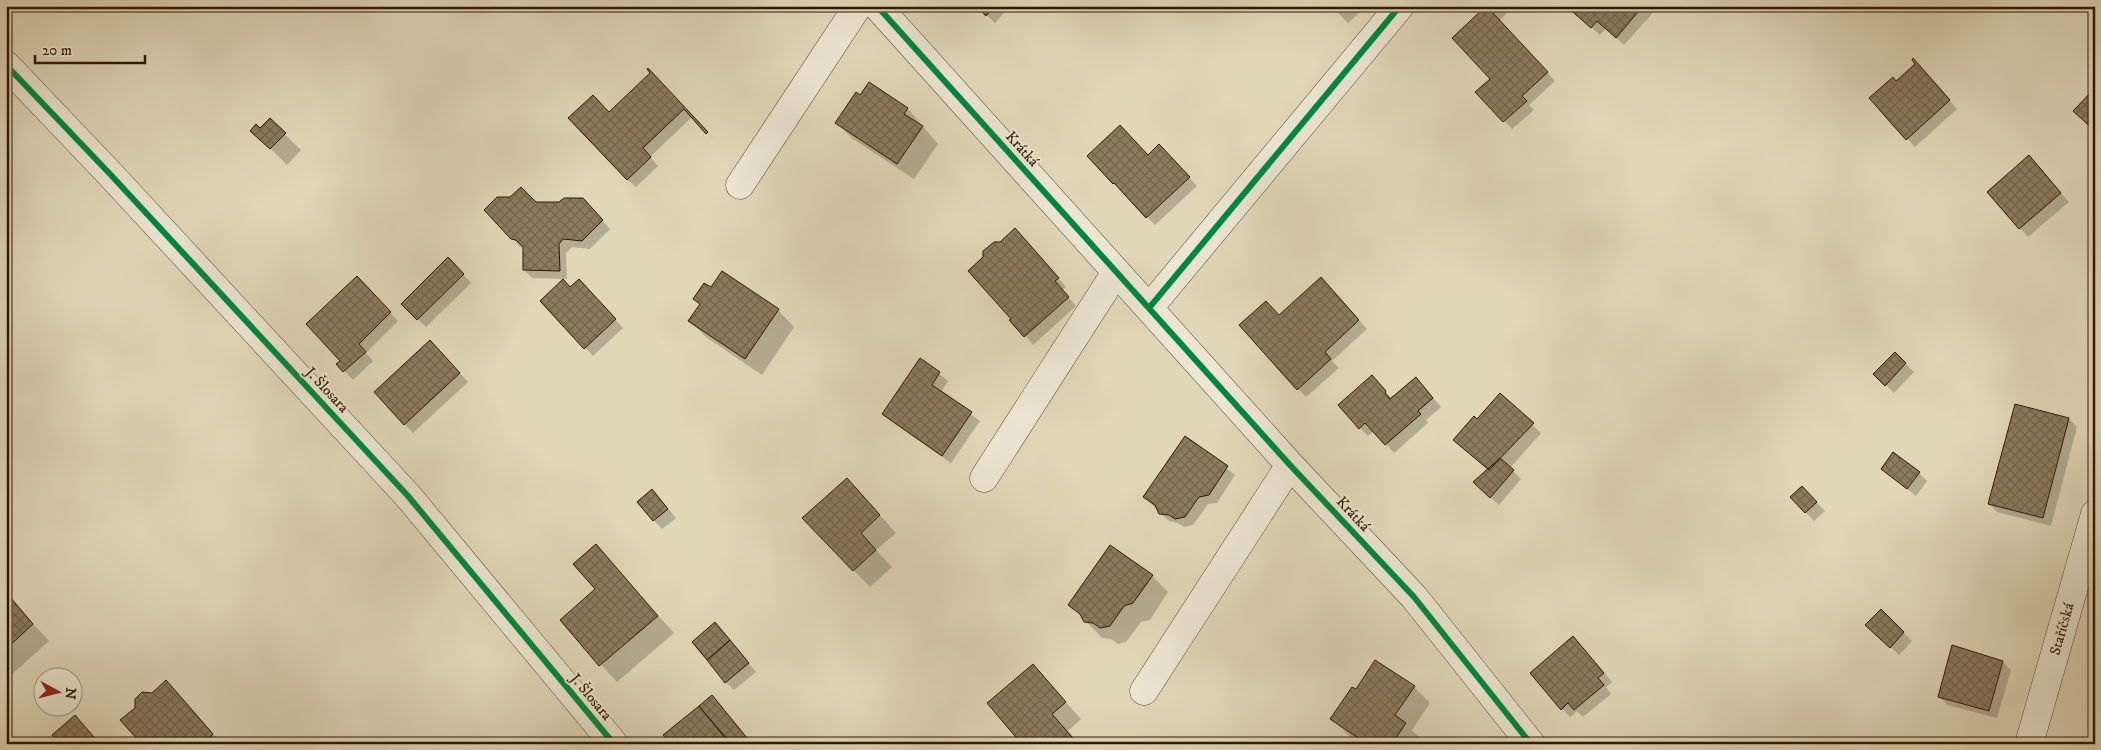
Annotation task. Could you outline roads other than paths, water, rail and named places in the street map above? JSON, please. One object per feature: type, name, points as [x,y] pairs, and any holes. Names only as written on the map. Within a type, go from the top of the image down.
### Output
[{"type":"street","points":[[740,185],[858,6]]},
{"type":"street","name":"Krátká","points":[[877,6],[1290,465],[1414,597],[1532,744]]},
{"type":"street","points":[[1149,308],[1400,6]]},
{"type":"street","name":"J. Šlosara","points":[[6,65],[110,174],[408,496],[614,744]]},
{"type":"street","points":[[984,478],[1116,272]]},
{"type":"street","points":[[1144,691],[1290,465]]},
{"type":"street","name":"Staříčská","points":[[2035,740],[2095,514]]}]
